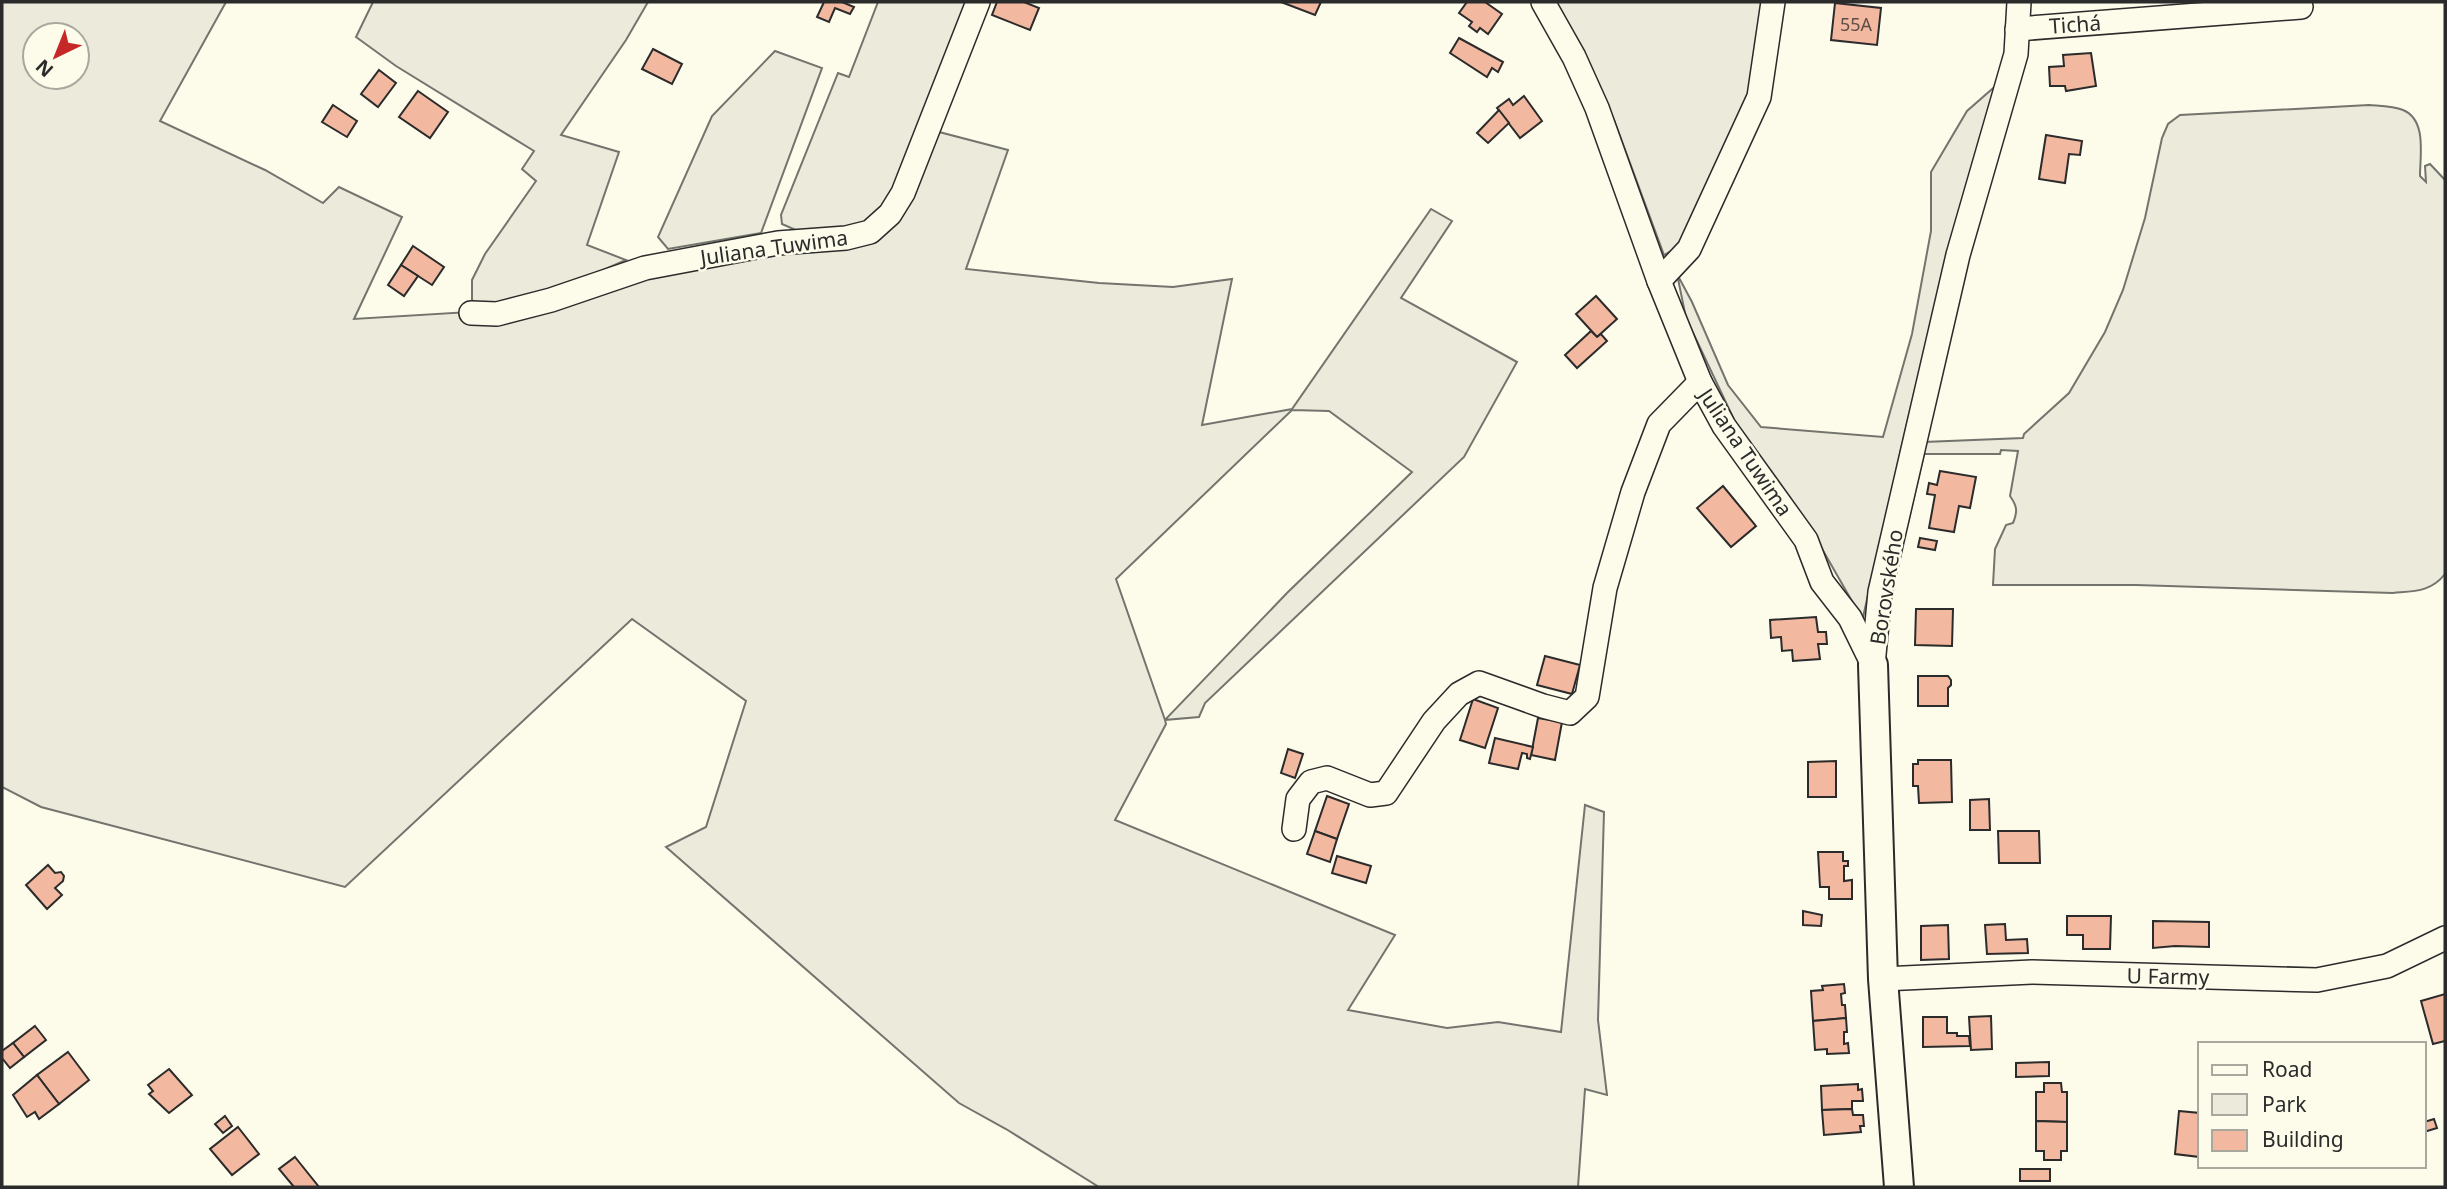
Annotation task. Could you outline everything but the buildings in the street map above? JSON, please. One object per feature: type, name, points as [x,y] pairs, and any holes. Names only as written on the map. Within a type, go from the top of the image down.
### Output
[{"type":"main road","name":"Borovského","points":[[1873,665],[1883,979],[1899,1187]]},
{"type":"street","name":"Juliana Tuwima","points":[[471,313],[497,314],[551,300],[645,268],[778,243],[846,238],[870,232],[890,215],[903,193],[978,2]]},
{"type":"street","name":"Juliana Tuwima","points":[[1543,2],[1574,57],[1597,108],[1659,281],[1700,382],[1724,426],[1806,540],[1822,582],[1850,618],[1873,665]]},
{"type":"street","points":[[1659,281],[1689,248],[1759,97],[1773,2]]},
{"type":"street","name":"Borovského","points":[[1873,665],[1880,592],[1958,255],[2016,54],[2019,2]]},
{"type":"street","name":"Tichá","points":[[2017,29],[2301,7]]},
{"type":"street","points":[[1294,829],[1298,799],[1311,782],[1327,778],[1370,795],[1386,793],[1434,721],[1459,694],[1479,683],[1543,706],[1570,712],[1587,697],[1605,588],[1633,492],[1659,424],[1700,382]]},
{"type":"street","points":[[1850,618],[1878,611]]},
{"type":"street","name":"U Farmy","points":[[1883,979],[2032,972],[2317,980],[2387,966],[2445,938]]},
{"type":"green space","points":[[2,2],[226,2],[160,121],[265,170],[323,203],[339,187],[402,217],[354,319],[487,311],[472,300],[472,280],[485,254],[536,181],[522,169],[534,151],[396,66],[356,37],[373,2],[648,2],[626,40],[561,135],[619,152],[587,245],[626,260],[544,296],[662,268],[880,237],[939,132],[1008,150],[966,269],[1099,283],[1173,287],[1232,279],[1202,425],[1292,409],[1431,209],[1452,221],[1401,298],[1517,362],[1464,457],[1205,703],[1199,717],[1165,720],[1166,724],[1115,820],[1395,935],[1348,1010],[1447,1028],[1498,1022],[1561,1032],[1585,805],[1604,812],[1598,1020],[1607,1095],[1585,1089],[1578,1187],[1099,1187],[959,1103],[666,847],[706,827],[746,701],[632,619],[345,887],[41,807],[2,787]],"holes":[[[1292,410],[1329,411],[1412,472],[1287,593],[1165,720],[1116,579]]]},
{"type":"green space","points":[[878,2],[970,2],[890,199],[867,227],[807,235],[782,224],[781,215],[838,73],[849,77]]},
{"type":"green space","points":[[1554,2],[1763,2],[1748,101],[1681,245],[1664,255],[1614,120],[1560,8]]},
{"type":"green space","points":[[775,51],[822,68],[761,233],[668,249],[658,237],[712,116]]},
{"type":"green space","points":[[1999,83],[1908,419],[1861,626],[1853,603],[1809,526],[1739,430],[1686,318],[1677,274],[1728,385],[1761,427],[1883,437],[1912,334],[1931,231],[1931,172],[1967,111]]},
{"type":"green space","points":[[2369,105],[2395,108],[2411,115],[2419,130],[2420,176],[2426,182],[2425,166],[2430,164],[2445,180],[2445,574],[2440,580],[2422,590],[2393,593],[2136,585],[1993,585],[1995,549],[2006,525],[2013,523],[2016,515],[2010,496],[2018,451],[2001,450],[2000,454],[1924,454],[1908,523],[1924,442],[2023,438],[2024,434],[2069,393],[2105,332],[2123,290],[2145,218],[2162,138],[2168,124],[2180,115]]}]
